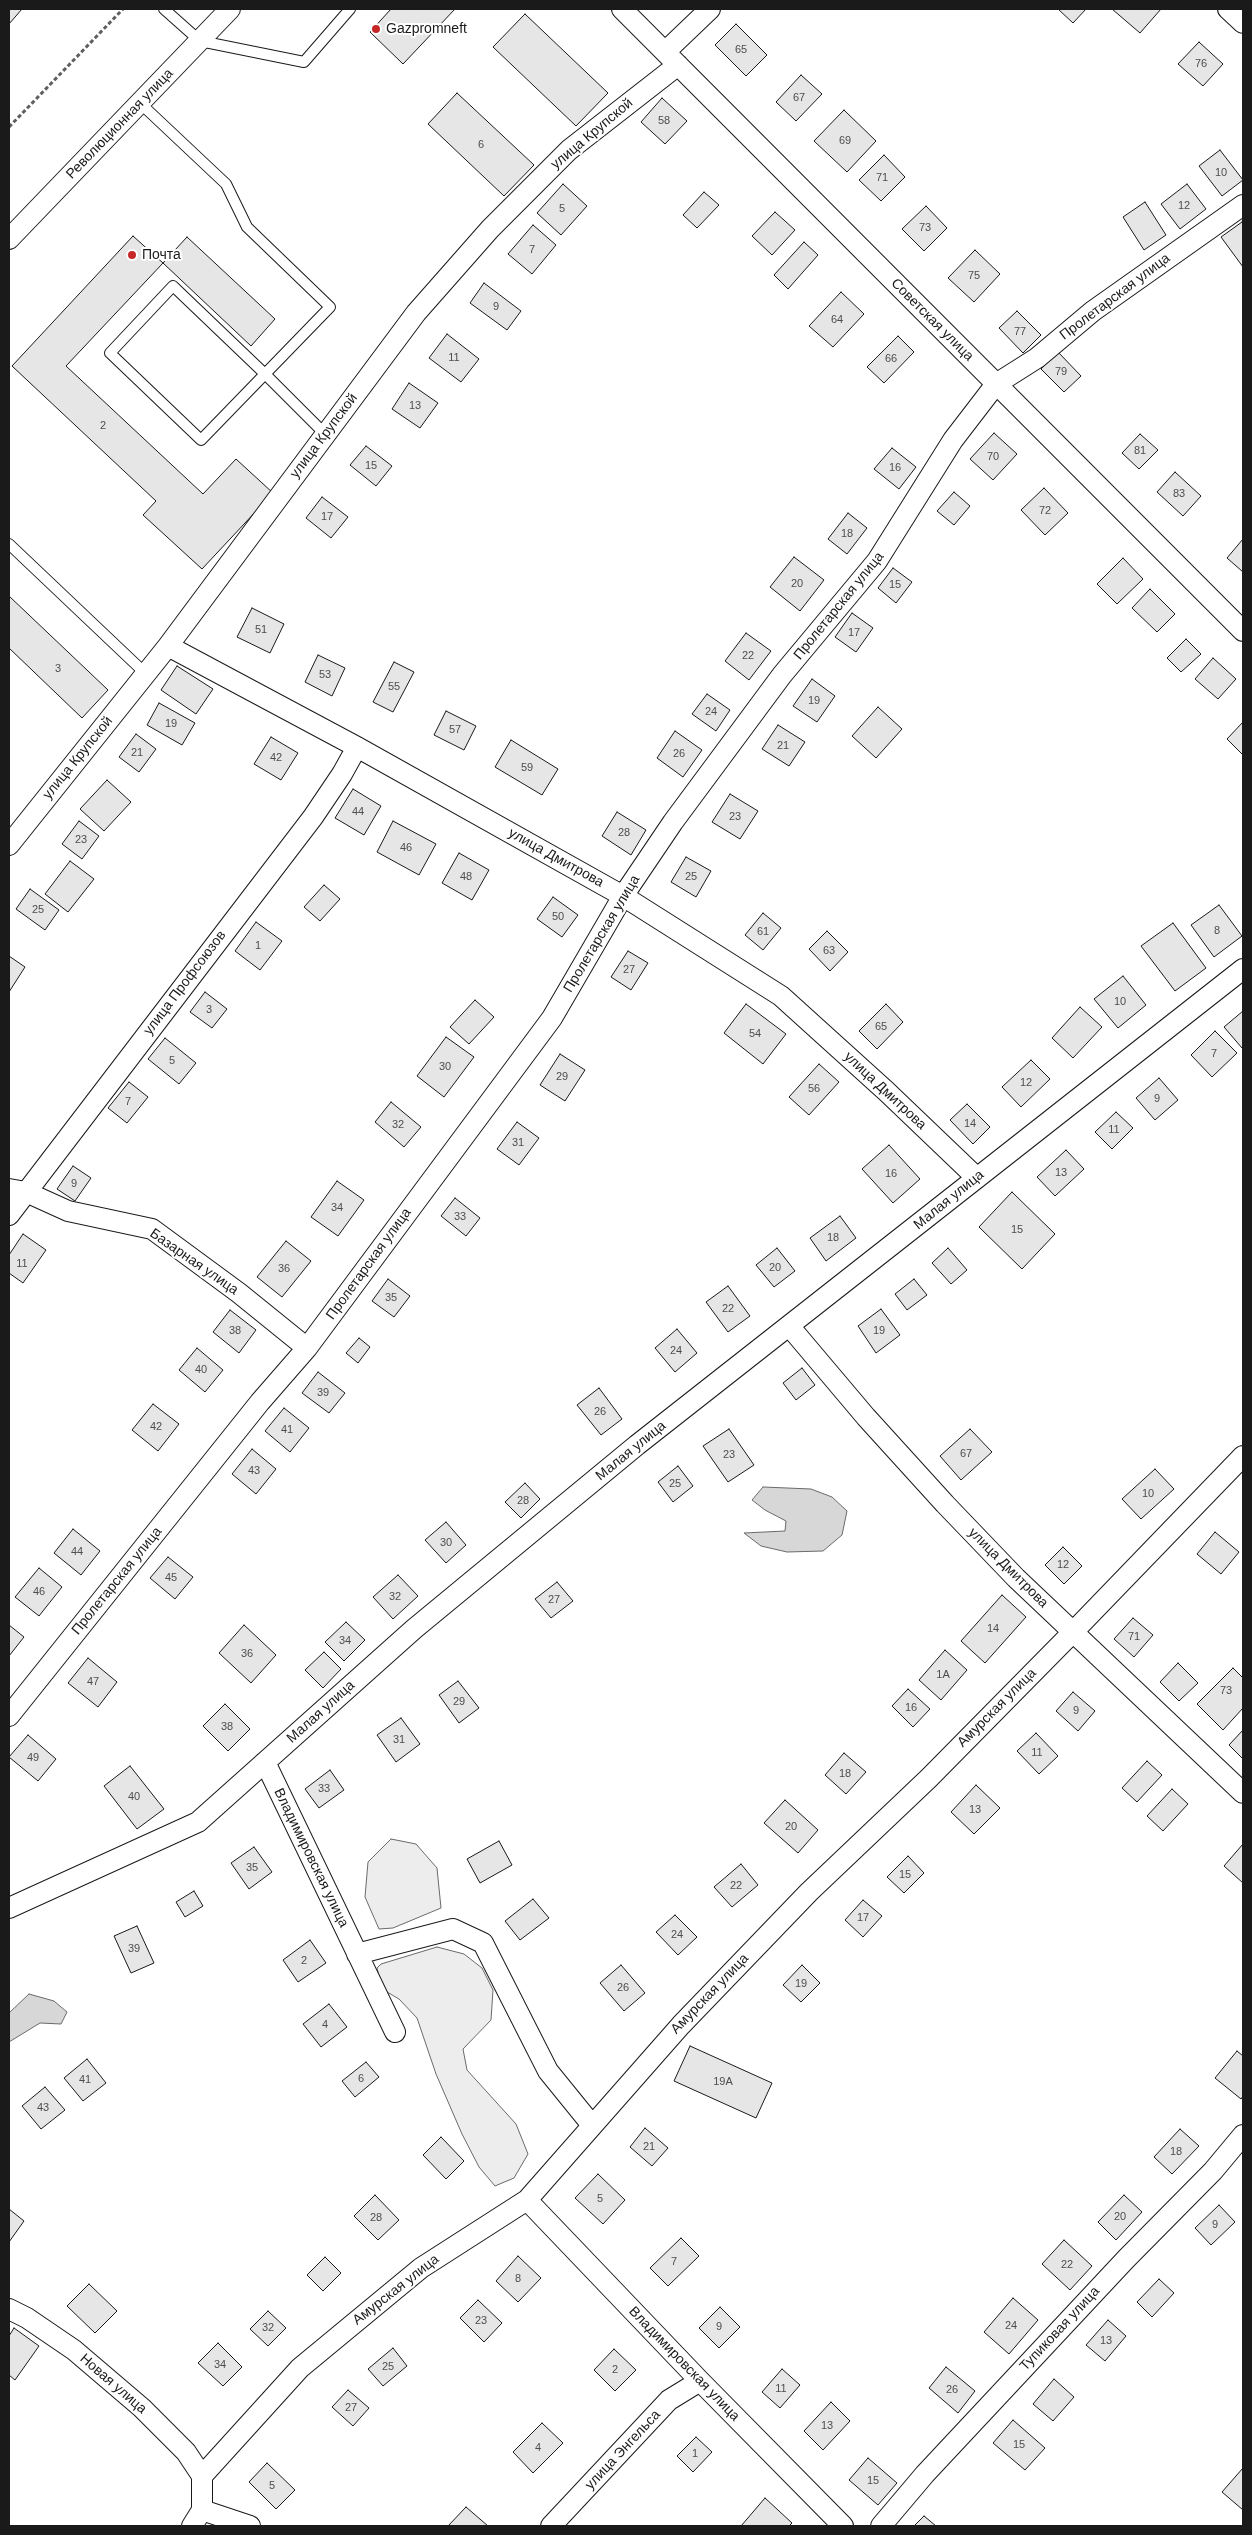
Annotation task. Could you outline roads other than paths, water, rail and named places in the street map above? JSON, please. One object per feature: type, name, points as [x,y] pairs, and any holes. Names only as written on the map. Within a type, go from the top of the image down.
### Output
[{"type":"street","name":"Революционная улица","points":[[9,239],[230,9]]},
{"type":"street","name":"Советская улица","points":[[622,9],[1243,631]]},
{"type":"street","name":"улица Крупской","points":[[9,845],[168,646],[416,313],[490,229],[569,150],[672,58],[710,9]]},
{"type":"street","points":[[1228,9],[1243,23]]},
{"type":"street","name":"Пролетарская улица","points":[[9,1716],[260,1402],[307,1348],[552,1018],[624,896],[673,822],[782,675],[878,561],[953,440],[996,384],[1038,358],[1093,311],[1243,205]]},
{"type":"street","name":"улица Дмитрова","points":[[168,646],[357,747],[624,896],[781,996],[886,1091],[976,1178]]},
{"type":"street","name":"улица Профсоюзов","points":[[9,1216],[17,1190],[313,817],[342,774],[357,747]]},
{"type":"street","name":"Малая улица","points":[[9,1908],[198,1822],[429,1616],[637,1446],[1243,970]]},
{"type":"street","name":"Базарная улица","points":[[17,1190],[68,1212],[152,1229],[239,1293],[307,1348]]},
{"type":"street","name":"улица Дмитрова","points":[[790,1327],[866,1417],[945,1504],[1016,1578],[1243,1793]]},
{"type":"street","name":"Амурская улица","points":[[202,2476],[300,2368],[421,2268],[527,2200],[680,2025],[809,1892],[929,1778],[1243,1456]]},
{"type":"street","name":"Владимировская улица","points":[[265,1762],[395,2032]]},
{"type":"street","points":[[357,1954],[453,1929],[483,1943],[548,2071],[592,2124]]},
{"type":"street","name":"Тупиковая улица","points":[[881,2526],[931,2467],[1126,2259],[1213,2171],[1243,2135]]},
{"type":"street","name":"Владимировская улица","points":[[527,2200],[700,2381],[843,2526]]},
{"type":"street","name":"Новая улица","points":[[9,2309],[28,2318],[74,2350],[142,2408],[186,2452],[202,2476]]},
{"type":"street","name":"улица Энгельса","points":[[551,2526],[669,2400],[700,2381]]},
{"type":"street","points":[[202,2476],[197,2518],[250,2526]]},
{"type":"lane","points":[[164,9],[200,41],[304,62],[350,9]]},
{"type":"lane","points":[[140,103],[226,184],[247,227],[330,307],[264,374],[201,440],[110,352],[173,286],[264,374],[325,434]]},
{"type":"lane","points":[[9,544],[146,674]]},
{"type":"place","name":"Gazpromneft","points":[[376,29]]},
{"type":"place","name":"Почта","points":[[132,255]]}]
